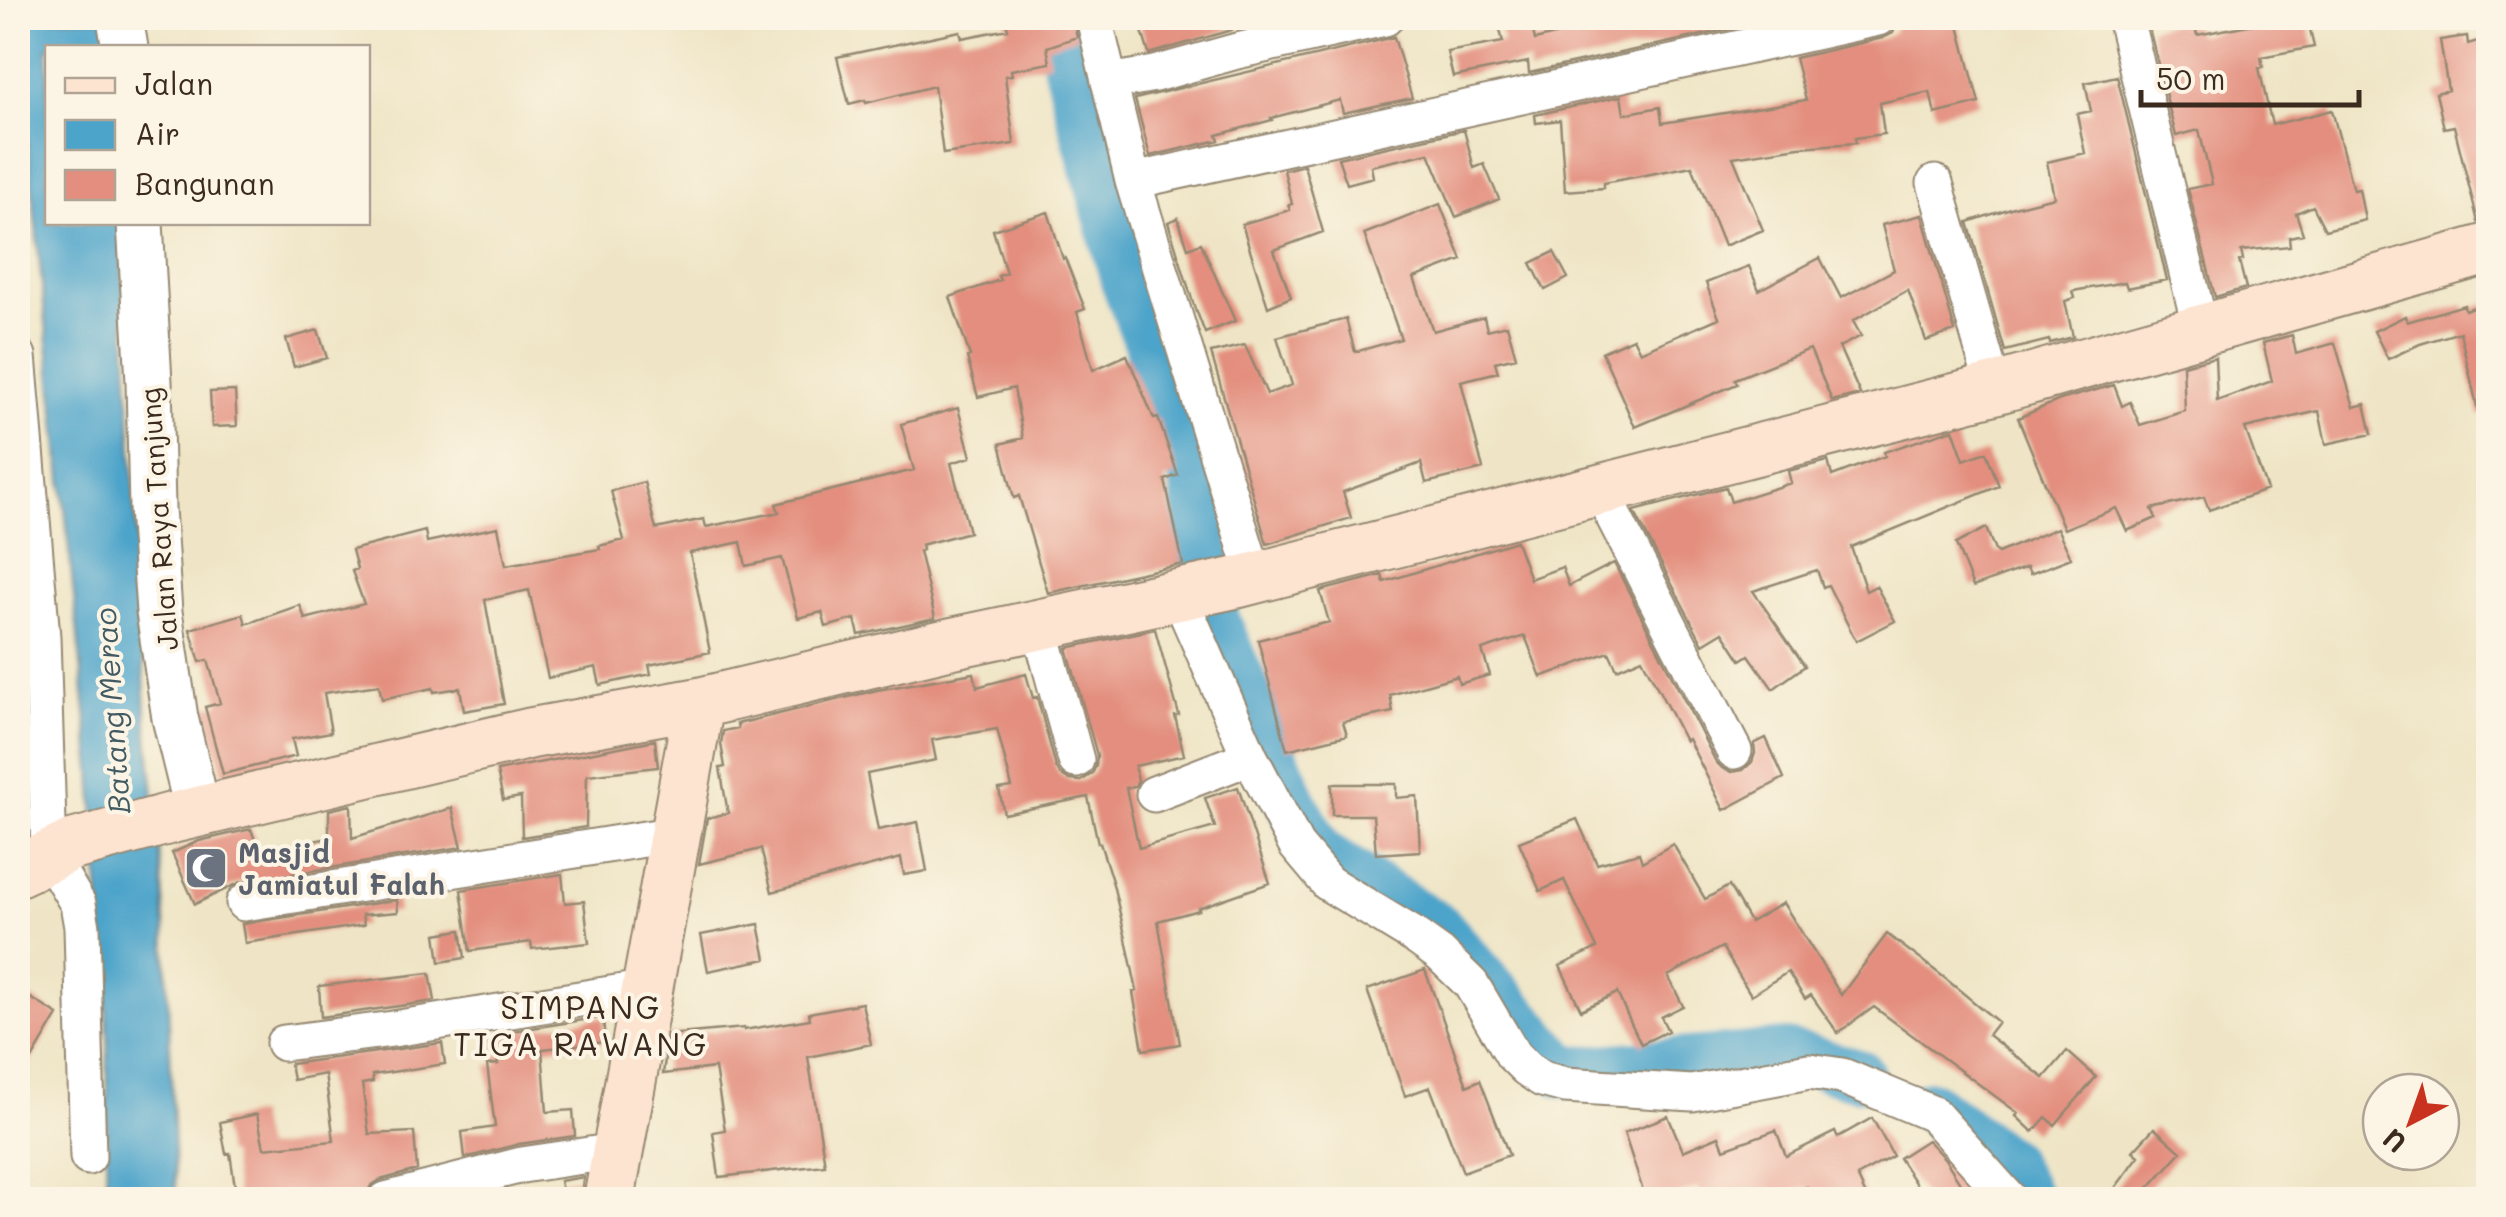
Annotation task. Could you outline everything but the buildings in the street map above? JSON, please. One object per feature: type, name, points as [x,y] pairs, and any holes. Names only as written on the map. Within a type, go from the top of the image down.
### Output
[{"type":"main road","points":[[46,857],[185,815],[532,732],[699,703],[1217,587],[1994,389],[2488,249]]},
{"type":"main road","points":[[609,1200],[699,703]]},
{"type":"street","points":[[120,18],[124,45]]},
{"type":"street","points":[[1094,18],[1133,182],[1250,757],[1296,846],[1328,883],[1412,934],[1472,984],[1514,1056],[1542,1079],[1565,1085],[1692,1093],[1809,1071],[1842,1076],[1933,1114],[2010,1200]]},
{"type":"street","points":[[1109,82],[1384,18]]},
{"type":"street","points":[[1133,182],[1878,18]]},
{"type":"street","points":[[2125,18],[2201,330]]},
{"type":"street","points":[[1935,183],[1994,389]]},
{"type":"street","name":"Jalan Raya Tanjung","points":[[140,225],[159,612],[176,718],[185,815]]},
{"type":"street","points":[[18,356],[42,636],[46,857],[78,904],[82,927],[88,1157]]},
{"type":"street","points":[[1600,490],[1734,751]]},
{"type":"street","points":[[1039,625],[1076,760]]},
{"type":"street","points":[[1154,794],[1250,757]]},
{"type":"street","points":[[244,903],[676,834]]},
{"type":"street","points":[[284,1043],[648,988]]},
{"type":"street","points":[[386,1200],[522,1165],[616,1151]]},
{"type":"water","name":"Batang Merao","points":[[18,18],[106,18],[111,45],[45,45],[45,225],[120,225],[146,713],[164,898],[176,1199],[106,1199],[108,1035],[92,771],[18,52]]},
{"type":"waterway","points":[[1056,18],[1126,280],[1191,451],[1214,620],[1292,803],[1318,853],[1439,929],[1565,1073],[1787,1055],[1859,1075]]},
{"type":"waterway","points":[[1929,1106],[2005,1161],[2027,1200]]},
{"type":"place","name":"Masjid Jamiatul Falah","points":[[206,868]]},
{"type":"district","name":"SIMPANG TIGA RAWANG","points":[[581,1024]]}]
